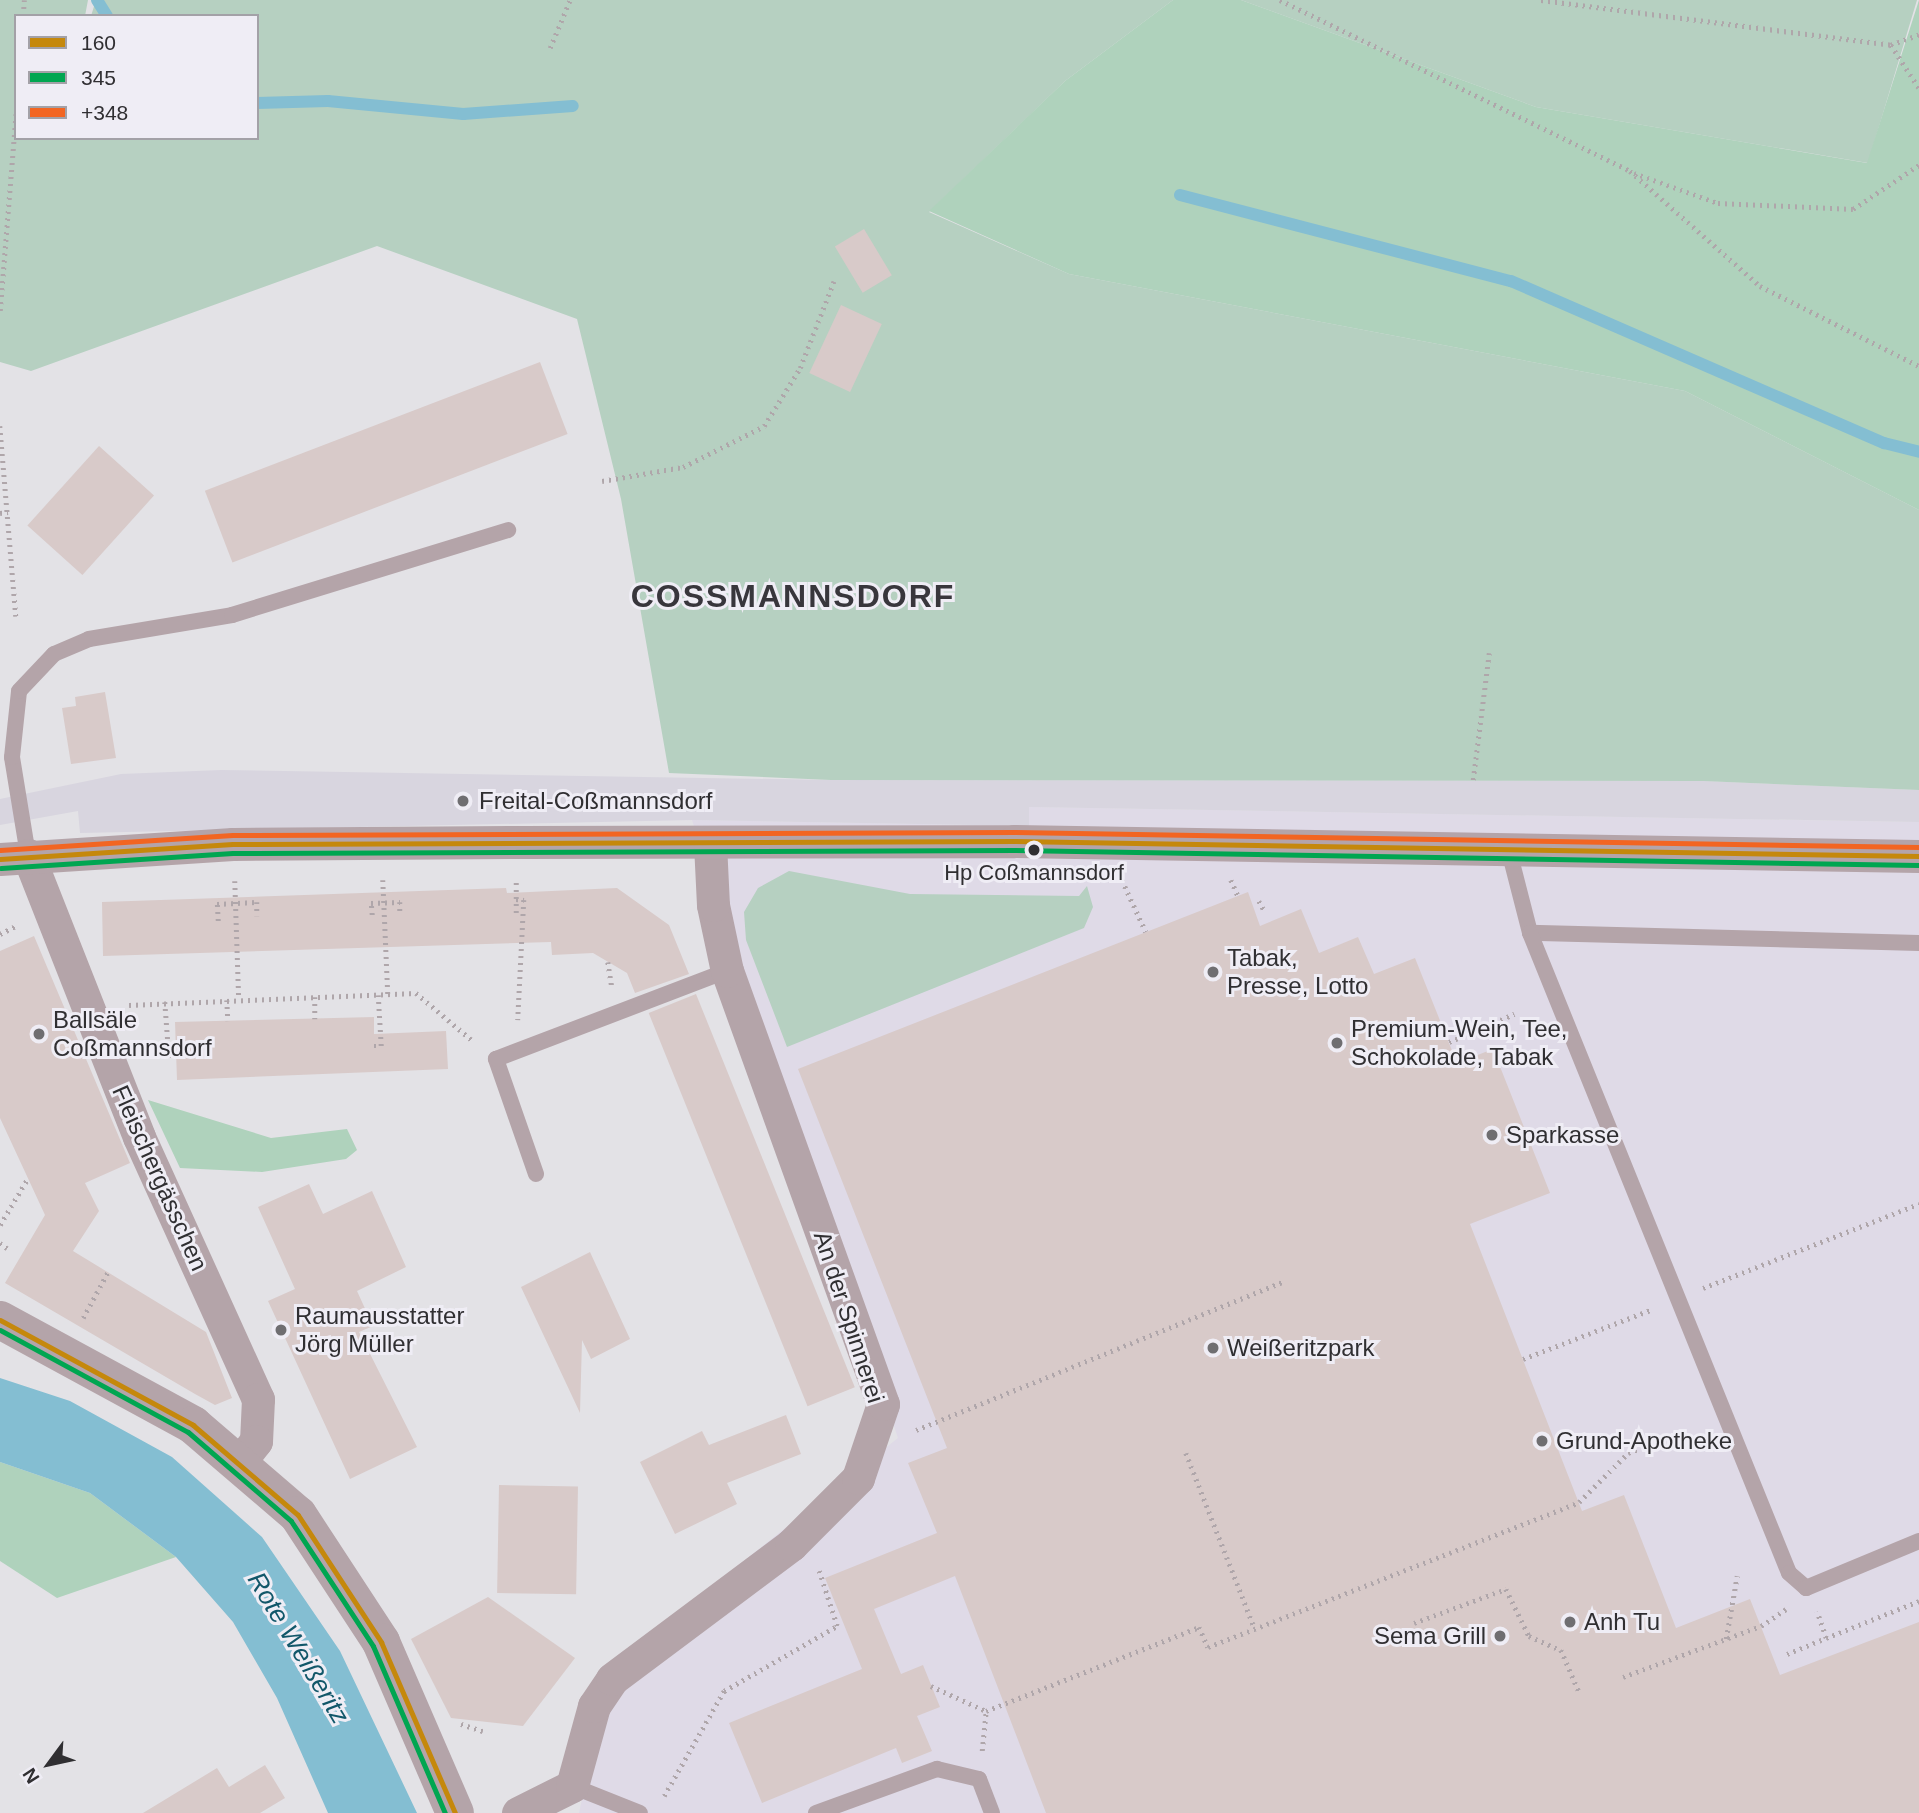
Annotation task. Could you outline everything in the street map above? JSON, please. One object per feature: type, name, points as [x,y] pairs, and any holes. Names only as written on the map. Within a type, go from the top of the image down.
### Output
[{"type":"street","points":[[14,857],[233,844],[710,843],[1919,856]]},
{"type":"street","name":"An der Spinnerei","points":[[572,1786],[594,1706],[612,1679],[814,1526],[858,1478],[883,1404],[727,971],[713,905],[710,843]]},
{"type":"street","name":"Fleischergässchen","points":[[14,857],[258,1399],[256,1441],[241,1460]]},
{"type":"street","points":[[0,1320],[193,1425],[241,1460],[298,1515],[382,1642],[455,1813]]},
{"type":"street","points":[[518,1813],[572,1786]]},
{"type":"lane","points":[[14,857],[6,759],[19,691],[54,654],[89,639],[232,615],[508,530]]},
{"type":"lane","points":[[1509,851],[1530,933],[1789,1573],[1806,1588],[1919,1541]]},
{"type":"lane","points":[[1530,933],[1919,943]]},
{"type":"lane","points":[[536,1174],[496,1059],[727,971]]},
{"type":"lane","points":[[816,1813],[937,1769],[979,1779],[992,1813]]},
{"type":"lane","points":[[572,1786],[640,1813]]},
{"type":"path","points":[[550,48],[570,0]]},
{"type":"path","points":[[1280,0],[1630,171],[1718,203],[1853,209],[1919,164]]},
{"type":"path","points":[[1541,0],[1891,45],[1919,35]]},
{"type":"path","points":[[1891,45],[1919,88]]},
{"type":"path","points":[[0,311],[14,139]]},
{"type":"path","points":[[1630,171],[1760,286],[1919,366]]},
{"type":"path","points":[[602,481],[682,467],[764,426],[800,368],[834,281]]},
{"type":"path","points":[[0,426],[16,616]]},
{"type":"path","points":[[0,513],[8,512]]},
{"type":"path","points":[[1473,780],[1489,653]]},
{"type":"path","points":[[1118,870],[1146,932]]},
{"type":"path","points":[[1229,877],[1238,896]]},
{"type":"path","points":[[384,891],[388,995]]},
{"type":"path","points":[[516,913],[517,891]]},
{"type":"path","points":[[237,896],[239,999]]},
{"type":"path","points":[[513,1052],[524,971],[524,901],[516,899]]},
{"type":"path","points":[[1259,901],[1264,910]]},
{"type":"path","points":[[218,920],[217,904],[257,902],[257,916]]},
{"type":"path","points":[[372,915],[371,903],[400,902],[400,913]]},
{"type":"path","points":[[117,1006],[416,993],[496,1059]]},
{"type":"path","points":[[374,1046],[381,1046],[379,995]]},
{"type":"path","points":[[315,997],[315,1019]]},
{"type":"path","points":[[227,1000],[228,1021]]},
{"type":"path","points":[[165,1002],[169,1055],[176,1054]]},
{"type":"path","points":[[1449,1042],[1514,1014]]},
{"type":"path","points":[[0,1225],[28,1178]]},
{"type":"path","points":[[1523,1359],[1919,1204]]},
{"type":"path","points":[[0,1243],[7,1248]]},
{"type":"path","points":[[79,1324],[109,1270]]},
{"type":"path","points":[[916,1430],[1283,1282]]},
{"type":"path","points":[[931,1686],[986,1711],[1199,1627],[1208,1647],[1579,1502],[1628,1453],[1682,1433]]},
{"type":"path","points":[[1186,1452],[1255,1629]]},
{"type":"path","points":[[662,1802],[724,1691],[837,1626],[816,1565]]},
{"type":"path","points":[[1726,1639],[1737,1576]]},
{"type":"path","points":[[1414,1623],[1506,1589],[1530,1636],[1561,1650],[1580,1694]]},
{"type":"path","points":[[1787,1654],[1919,1601]]},
{"type":"path","points":[[1817,1611],[1826,1638]]},
{"type":"path","points":[[1623,1677],[1761,1626]]},
{"type":"path","points":[[979,1779],[986,1711]]},
{"type":"shaded area","points":[[221,770],[831,780],[1703,781],[1919,790],[1919,822],[1029,807],[1029,826],[692,820],[80,833],[78,811],[0,825],[0,799],[121,774]]},
{"type":"shaded area","points":[[1028,807],[1919,822],[1919,1813],[579,1813],[610,1668],[898,1438],[692,820],[1028,826]]},
{"type":"green space","points":[[0,0],[88,0],[85,14],[14,14],[14,140],[259,140],[259,14],[92,14],[96,0],[1173,0],[1065,81],[929,212],[1069,274],[1685,391],[1919,510],[1919,790],[1703,781],[831,780],[669,773],[621,499],[577,319],[377,246],[31,371],[0,362]]},
{"type":"green space","points":[[1173,0],[1241,0],[1536,107],[1867,163],[1919,0],[1919,510],[1685,391],[1069,274],[929,211],[1065,81]]},
{"type":"green space","points":[[1241,0],[1917,0],[1868,163],[1536,107]]},
{"type":"green space","points":[[789,871],[910,894],[1079,896],[1087,886],[1093,907],[1084,928],[787,1047],[746,940],[744,912],[758,888]]},
{"type":"green space","points":[[148,1100],[271,1138],[347,1129],[357,1150],[346,1159],[262,1172],[180,1168]]},
{"type":"green space","points":[[0,1462],[90,1493],[176,1557],[57,1598],[0,1561]]},
{"type":"water","name":"Rote Weißeritz","points":[[0,1378],[70,1401],[172,1457],[262,1537],[340,1651],[417,1813],[328,1813],[277,1698],[233,1622],[176,1557],[90,1493],[0,1462]]},
{"type":"building","points":[[864,229],[892,275],[863,293],[835,247]]},
{"type":"building","points":[[841,305],[882,324],[850,392],[809,373]]},
{"type":"building","points":[[540,362],[568,434],[232,563],[205,491]]},
{"type":"building","points":[[99,446],[154,496],[82,575],[27,526]]},
{"type":"building","points":[[105,692],[116,758],[71,764],[62,708],[76,706],[75,697]]},
{"type":"building","points":[[506,888],[507,893],[617,888],[669,925],[689,974],[635,993],[627,973],[593,953],[552,955],[551,942],[103,956],[102,902]]},
{"type":"building","name":"Weißeritzpark","points":[[1248,892],[1260,926],[1301,909],[1319,953],[1358,937],[1374,974],[1415,958],[1457,1063],[1493,1049],[1550,1193],[1470,1224],[1582,1511],[1624,1495],[1676,1628],[1750,1599],[1780,1675],[1919,1622],[1919,1813],[1046,1813],[955,1576],[874,1609],[901,1674],[923,1665],[940,1707],[917,1716],[932,1751],[902,1763],[896,1748],[762,1803],[729,1723],[862,1669],[825,1578],[937,1533],[908,1463],[947,1448],[798,1069]]},
{"type":"building","points":[[34,936],[130,1163],[85,1183],[99,1211],[73,1251],[206,1332],[232,1398],[215,1405],[5,1283],[45,1215],[0,1118],[0,951]]},
{"type":"building","points":[[696,994],[855,1387],[808,1406],[649,1013]]},
{"type":"building","points":[[374,1017],[374,1034],[446,1031],[448,1069],[177,1080],[175,1022]]},
{"type":"building","points":[[309,1184],[323,1214],[372,1191],[406,1267],[357,1291],[373,1326],[359,1332],[417,1447],[350,1479],[268,1301],[295,1289],[258,1207]]},
{"type":"building","points":[[590,1252],[630,1339],[591,1359],[582,1340],[580,1413],[521,1287]]},
{"type":"building","points":[[786,1415],[801,1454],[727,1483],[737,1504],[675,1534],[640,1462],[702,1431],[709,1445]]},
{"type":"building","points":[[499,1485],[578,1486],[576,1594],[497,1593]]},
{"type":"building","points":[[488,1597],[575,1658],[523,1726],[451,1718],[411,1639]]},
{"type":"building","points":[[265,1765],[285,1798],[260,1813],[143,1813],[217,1768],[229,1787]]},
{"type":"waterway","points":[[97,0],[106,14]]},
{"type":"waterway","points":[[259,103],[328,101],[463,114],[573,106]]},
{"type":"waterway","points":[[1180,195],[1511,281],[1884,443],[1919,452]]},
{"type":"transit line","name":"+348","points":[[0,850],[233,835],[1014,832],[1919,847]]},
{"type":"transit line","name":"160","points":[[0,859],[233,844],[1014,841],[1919,856]]},
{"type":"transit line","name":"345","points":[[1,868],[233,853],[1014,850],[1919,865]]},
{"type":"transit line","name":"160","points":[[0,1320],[193,1425],[298,1515],[381,1642],[455,1813]]},
{"type":"transit line","name":"345","points":[[0,1330],[188,1432],[291,1521],[373,1646],[445,1813]]},
{"type":"place","name":"Freital-Coßmannsdorf","points":[[463,801]]},
{"type":"place","name":"Hp Coßmannsdorf","points":[[1034,850]]},
{"type":"place","name":"Tabak, Presse, Lotto","points":[[1213,972]]},
{"type":"place","name":"Ballsäle Coßmannsdorf","points":[[39,1034]]},
{"type":"place","name":"Premium-Wein, Tee, Schokolade, Tabak","points":[[1337,1043]]},
{"type":"place","name":"Sparkasse","points":[[1492,1135]]},
{"type":"place","name":"Raumausstatter Jörg Müller","points":[[281,1330]]},
{"type":"place","name":"Weißeritzpark","points":[[1213,1348]]},
{"type":"place","name":"Grund-Apotheke","points":[[1542,1441]]},
{"type":"place","name":"Anh Tu","points":[[1570,1622]]},
{"type":"place","name":"Sema Grill","points":[[1500,1636]]},
{"type":"district","name":"COSSMANNSDORF","points":[[793,596]]}]
